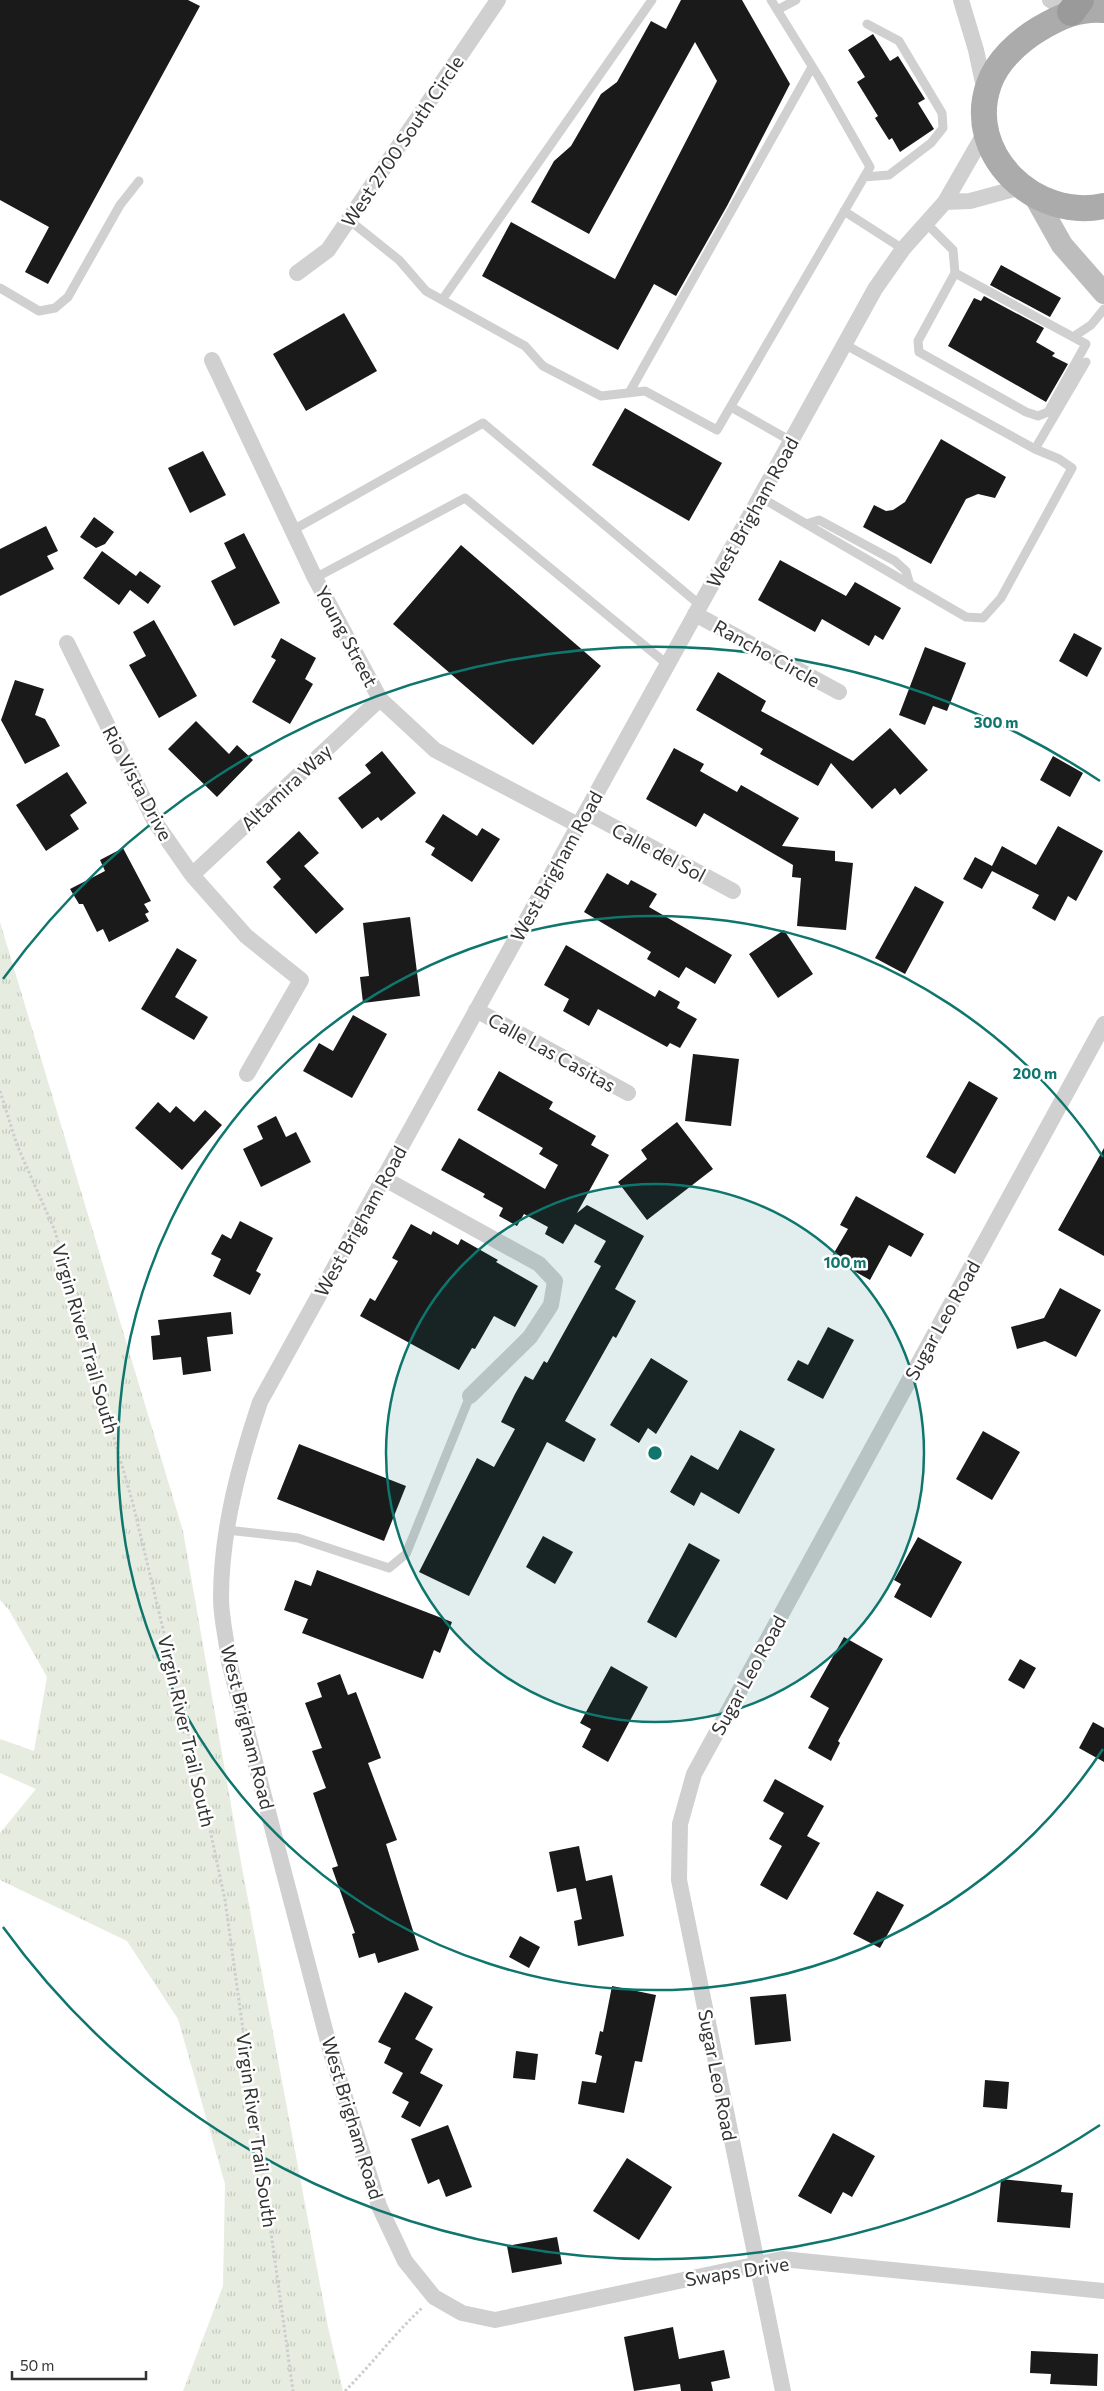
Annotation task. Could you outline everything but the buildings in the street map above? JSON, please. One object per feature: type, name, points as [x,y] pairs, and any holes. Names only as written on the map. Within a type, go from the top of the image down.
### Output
[{"type":"main road","points":[[1104,10],[1068,6],[1034,32],[1011,51],[995,72],[986,95],[984,108],[987,129],[1000,162],[1028,192],[1062,245],[1104,293]]},
{"type":"main road","points":[[1028,192],[1066,208],[1104,206]]},
{"type":"street","name":"West 2700 South Circle","points":[[297,273],[328,250],[498,0]]},
{"type":"street","points":[[961,0],[976,50],[986,95]]},
{"type":"street","name":"West Brigham Road","points":[[462,2313],[434,2297],[405,2261],[379,2206],[331,2052],[229,1662],[221,1598],[227,1530],[240,1464],[260,1402],[844,344],[875,289],[903,249],[945,202],[987,129]]},
{"type":"street","points":[[945,202],[970,201],[1028,192]]},
{"type":"street","name":"Young Street","points":[[212,360],[315,578],[380,699],[435,750],[582,819]]},
{"type":"street","name":"Rancho Circle","points":[[698,610],[839,692]]},
{"type":"street","name":"Rio Vista Drive","points":[[67,642],[155,822],[192,875],[246,936],[301,980],[247,1074]]},
{"type":"street","name":"Altamira Way","points":[[192,875],[380,699]]},
{"type":"street","name":"Calle del Sol","points":[[582,819],[733,891]]},
{"type":"street","name":"Calle Las Casitas","points":[[476,1010],[628,1094]]},
{"type":"street","name":"Sugar Leo Road","points":[[783,2391],[679,1880],[680,1824],[694,1774],[1104,1024]]},
{"type":"street","points":[[384,1178],[539,1264],[555,1281],[551,1305],[530,1337],[470,1396]]},
{"type":"street","name":"Swaps Drive","points":[[462,2313],[496,2320],[782,2259],[1104,2291]]},
{"type":"lane","points":[[442,300],[652,0]]},
{"type":"lane","points":[[349,220],[399,260],[426,291],[525,346],[543,366],[601,396],[645,391],[717,430],[870,167],[771,0]]},
{"type":"lane","points":[[777,10],[796,0]]},
{"type":"lane","points":[[864,177],[889,175],[931,142],[943,128],[942,114],[899,41],[867,24]]},
{"type":"lane","points":[[629,393],[812,67]]},
{"type":"lane","points":[[0,288],[39,311],[55,308],[68,297],[120,205],[139,182]]},
{"type":"lane","points":[[844,211],[903,249]]},
{"type":"lane","points":[[926,223],[953,250],[955,273],[918,341],[919,352],[1026,412],[1038,416],[1048,412],[1086,344],[955,273]]},
{"type":"lane","points":[[1073,337],[1091,325],[1104,309]]},
{"type":"lane","points":[[760,497],[966,617],[983,618],[1000,598],[1072,468],[1059,459],[1035,449],[844,344]]},
{"type":"lane","points":[[1035,449],[1086,362]]},
{"type":"lane","points":[[731,407],[791,441]]},
{"type":"lane","points":[[293,530],[483,423],[698,610]]},
{"type":"lane","points":[[315,578],[465,498],[667,664]]},
{"type":"lane","points":[[806,524],[819,520],[896,561],[906,571],[910,586]]},
{"type":"lane","points":[[227,1530],[298,1538],[389,1568],[406,1554],[470,1396]]},
{"type":"path","name":"Virgin River Trail South","points":[[0,1091],[17,1145],[55,1231],[133,1504],[201,1787],[225,1900],[293,2391]]},
{"type":"path","points":[[345,2391],[373,2364],[403,2325],[434,2297]]},
{"type":"green space","points":[[0,922],[183,1531],[241,1862],[328,2327],[343,2391],[183,2391],[223,2286],[225,2184],[178,2019],[127,1941],[0,1880],[0,1833],[36,1789],[0,1773],[0,1739],[34,1751],[47,1677],[9,1610],[0,1600]]}]
